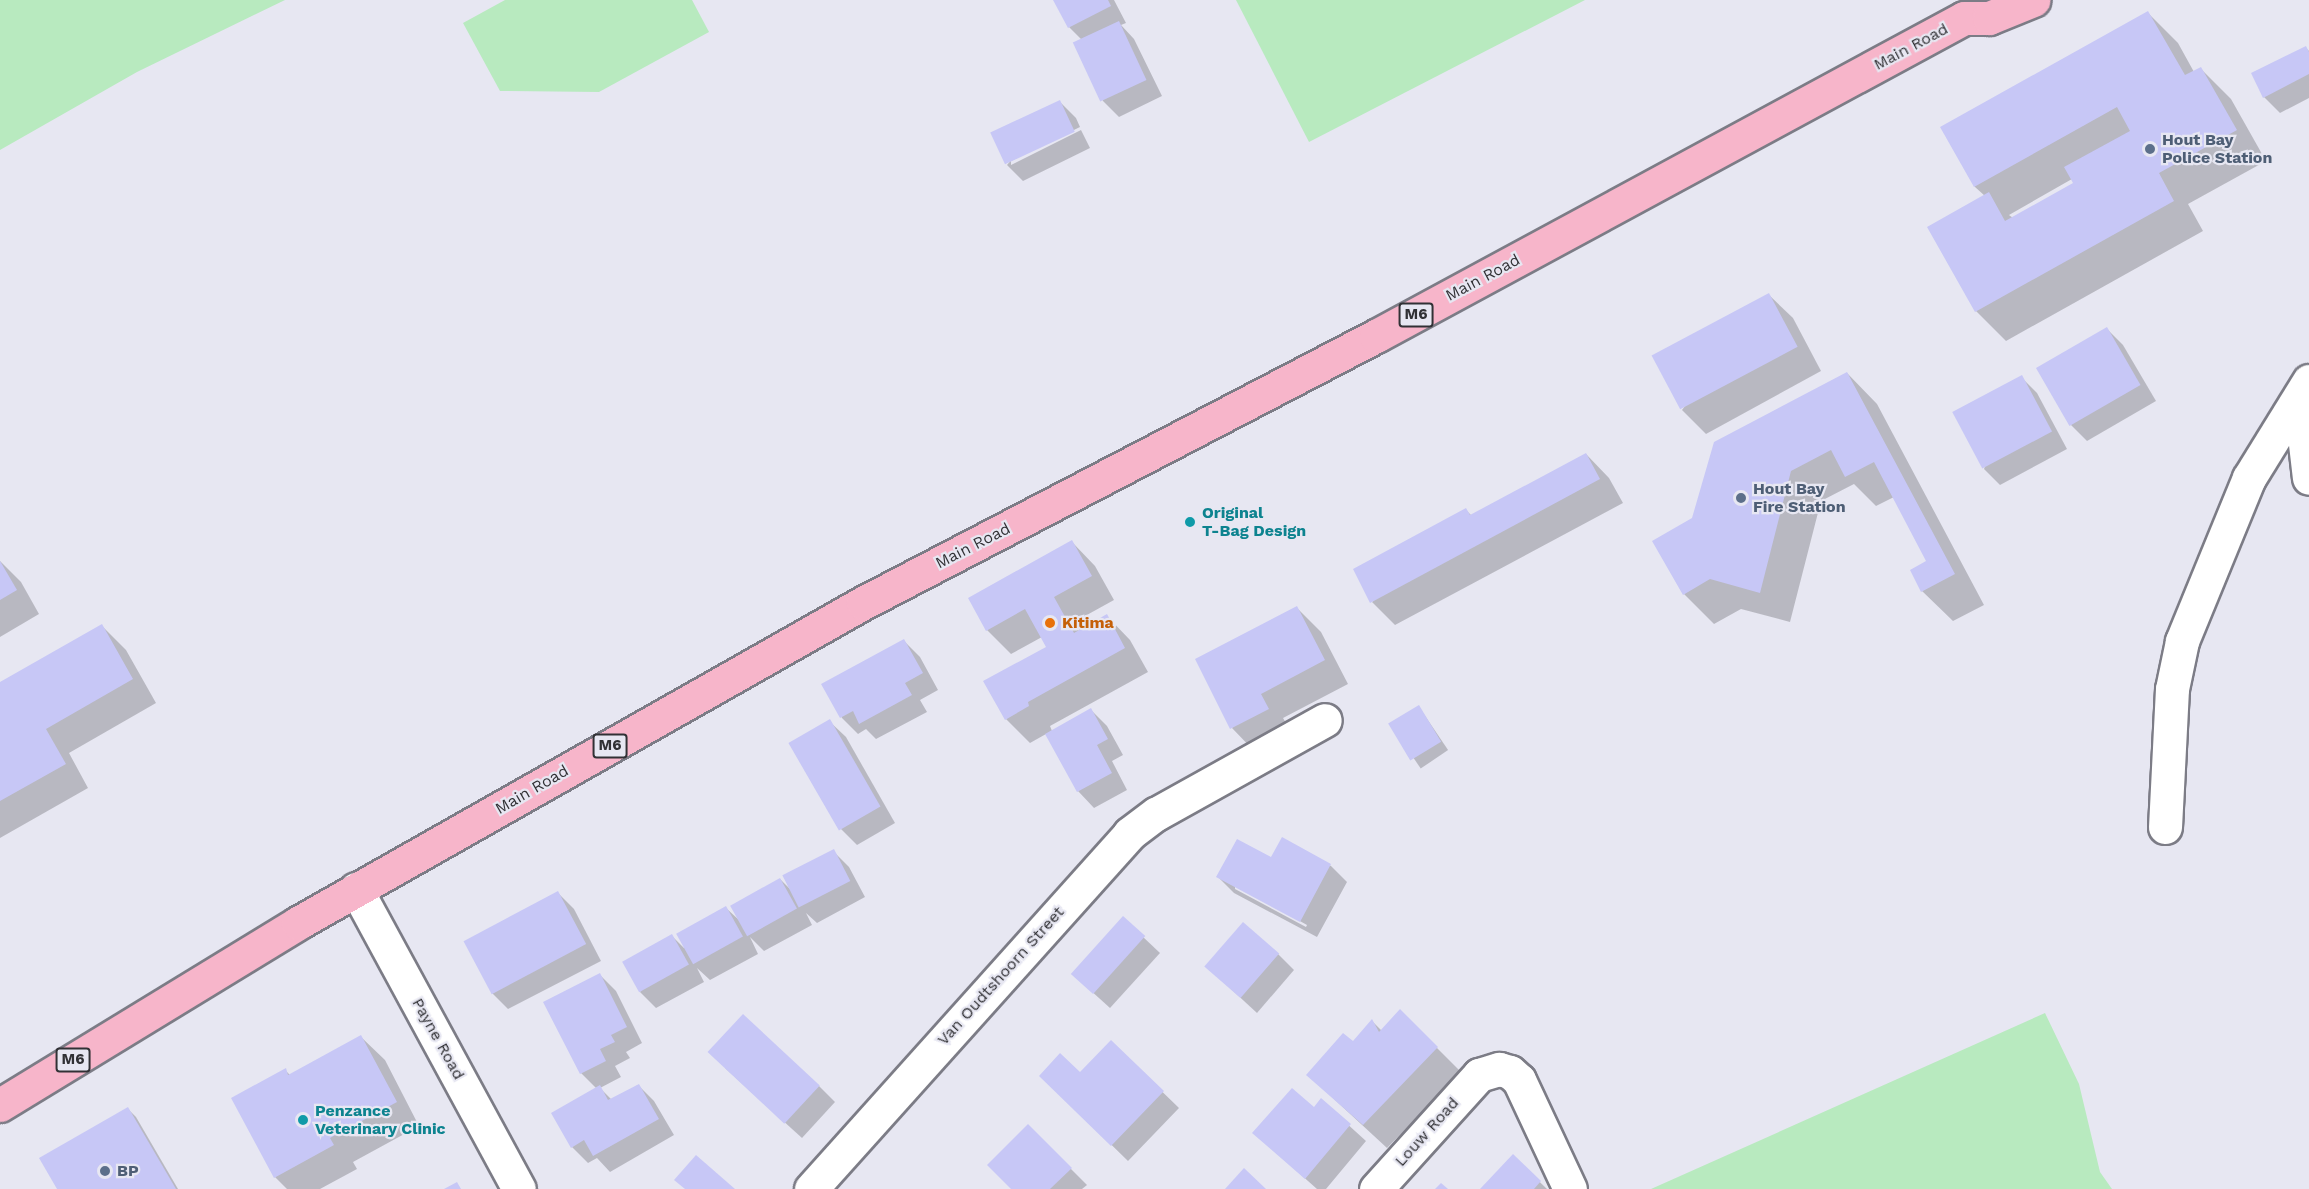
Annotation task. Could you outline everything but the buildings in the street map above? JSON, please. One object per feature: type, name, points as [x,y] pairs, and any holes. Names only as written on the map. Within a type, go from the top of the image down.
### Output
[{"type":"main road","name":"Main Road","points":[[0,1105],[356,890],[863,603],[1386,331],[1969,9],[1989,18],[2033,0]]},
{"type":"street","points":[[2165,827],[2172,690],[2182,641],[2249,478],[2309,381]]},
{"type":"street","points":[[2309,397],[2304,435],[2309,478]]},
{"type":"street","name":"Van Oudtshoorn Street","points":[[811,1189],[1129,834],[1156,814],[1325,720]]},
{"type":"street","name":"Payne Road","points":[[356,890],[519,1189]]},
{"type":"street","name":"Louw Road","points":[[1376,1189],[1479,1075],[1499,1069],[1510,1072],[1519,1080],[1570,1189]]},
{"type":"green space","points":[[0,0],[285,0],[137,72],[0,150]]},
{"type":"green space","points":[[505,0],[692,0],[709,32],[599,92],[500,91],[463,23]]},
{"type":"green space","points":[[1236,0],[1585,0],[1309,142]]},
{"type":"green space","points":[[2045,1013],[2079,1084],[2100,1172],[2112,1189],[1651,1189]]},
{"type":"place","name":"Hout Bay Police Station","points":[[2150,149]]},
{"type":"place","name":"Hout Bay Fire Station","points":[[1741,498]]},
{"type":"place","name":"Original T-Bag Design","points":[[1190,522]]},
{"type":"place","name":"Kitima","points":[[1050,623]]},
{"type":"place","name":"Penzance Veterinary Clinic","points":[[303,1120]]},
{"type":"place","name":"BP","points":[[105,1171]]}]
